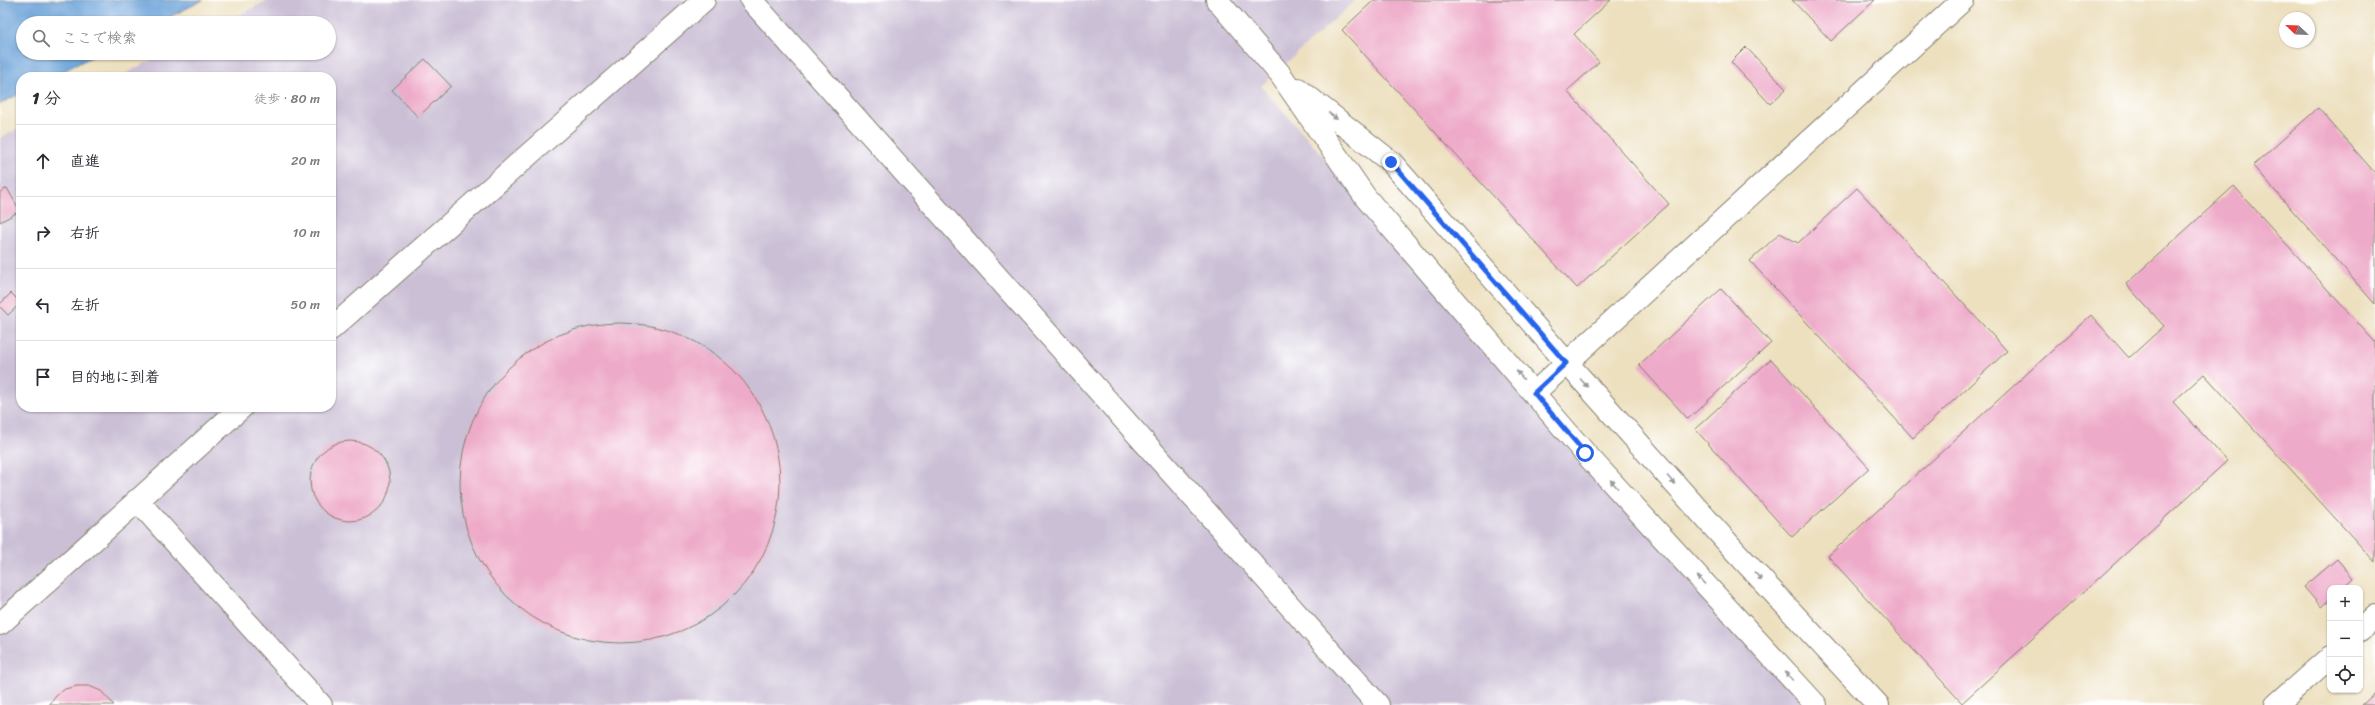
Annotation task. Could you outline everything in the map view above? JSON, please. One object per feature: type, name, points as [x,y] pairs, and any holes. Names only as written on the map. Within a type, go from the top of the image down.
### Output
[{"type":"street","points":[[336,325],[704,0]]},
{"type":"street","points":[[751,0],[1378,705]]},
{"type":"street","points":[[1216,0],[1280,74],[1366,198],[1585,453],[1816,705]]},
{"type":"street","points":[[1534,393],[1963,0]]},
{"type":"street","points":[[1280,74],[1391,162],[1566,363],[1735,551],[1878,705]]},
{"type":"street","points":[[0,624],[236,412]]},
{"type":"street","points":[[137,500],[321,705]]},
{"type":"street","points":[[2363,627],[2375,616]]},
{"type":"street","points":[[2276,705],[2327,660]]},
{"type":"shaded area","points":[[268,0],[1356,0],[1261,86],[1811,705],[0,705],[0,138],[16,130],[16,412],[336,412],[336,72],[129,72],[152,60],[336,60],[336,16],[237,16]]},
{"type":"water","points":[[0,0],[203,0],[172,16],[16,16],[16,60],[85,60],[62,72],[16,72],[16,96],[0,104]]},
{"type":"building","points":[[1374,0],[1611,0],[1574,34],[1599,62],[1567,91],[1669,204],[1577,288],[1342,30]]},
{"type":"building","points":[[1792,0],[1875,0],[1831,41]]},
{"type":"building","points":[[1746,47],[1786,89],[1770,104],[1731,62]]},
{"type":"building","points":[[425,59],[451,86],[418,117],[392,90]]},
{"type":"building","points":[[2318,108],[2375,173],[2375,304],[2253,166]]},
{"type":"building","points":[[2234,186],[2375,342],[2375,562],[2204,374],[2173,402],[2227,461],[1962,703],[1828,556],[2091,315],[2129,358],[2164,326],[2126,284]]},
{"type":"building","points":[[7,188],[16,204],[16,213],[0,222],[0,192]]},
{"type":"building","points":[[1857,188],[2007,351],[1913,438],[1750,261],[1780,233],[1798,243]]},
{"type":"building","points":[[1721,289],[1771,343],[1688,419],[1639,365]]},
{"type":"building","points":[[11,293],[16,298],[16,308],[8,315],[0,307],[0,304]]},
{"type":"building","points":[[620,323],[636,324],[666,330],[681,336],[709,350],[733,370],[753,394],[767,422],[773,437],[779,467],[779,499],[773,529],[767,544],[753,572],[733,596],[709,616],[681,630],[666,636],[636,642],[620,643],[604,642],[574,636],[559,630],[531,616],[507,596],[487,572],[473,544],[467,529],[461,499],[460,483],[461,467],[467,437],[473,422],[487,394],[507,370],[531,350],[559,336],[574,330],[604,324]]},
{"type":"building","points":[[1771,359],[1869,468],[1792,537],[1695,429]]},
{"type":"building","points":[[350,441],[365,444],[378,453],[387,466],[390,481],[387,496],[378,509],[365,518],[350,521],[335,518],[322,509],[313,496],[310,481],[313,466],[322,453],[335,444]]},
{"type":"building","points":[[2337,559],[2353,578],[2345,585],[2327,585],[2327,602],[2321,607],[2304,587]]},
{"type":"building","points":[[77,686],[89,686],[101,691],[114,705],[49,705],[56,696],[65,689]]},
{"type":"building","points":[[2375,693],[2375,705],[2362,705]]},
{"type":"route","points":[[1391,162],[1566,363],[1534,393],[1585,453]]}]
